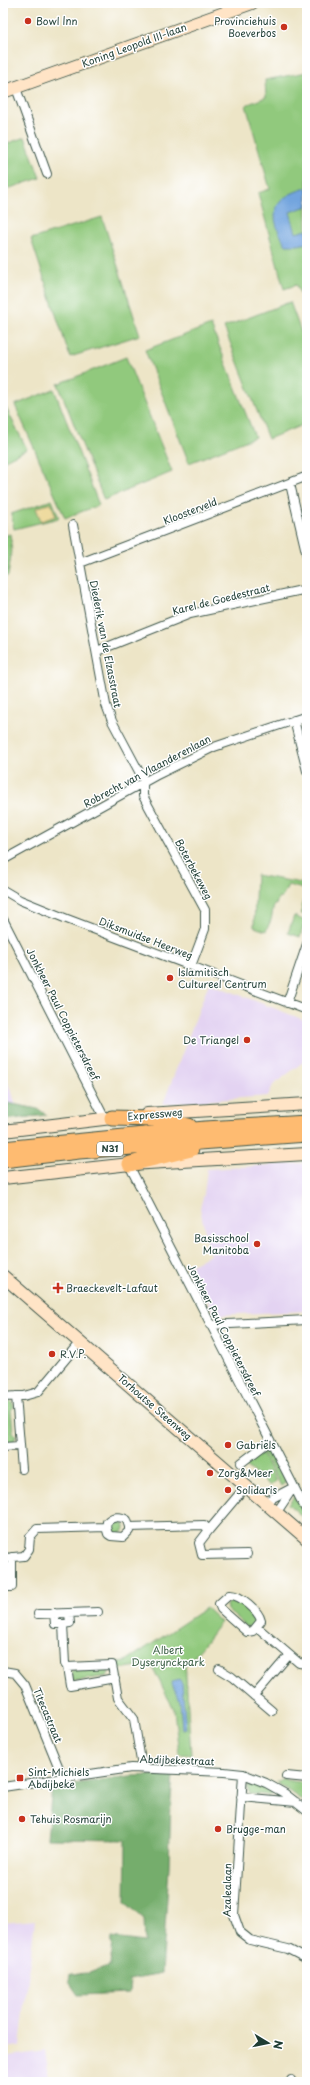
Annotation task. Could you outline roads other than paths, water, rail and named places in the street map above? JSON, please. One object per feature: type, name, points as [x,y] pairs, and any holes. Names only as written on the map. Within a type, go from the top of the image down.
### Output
[{"type":"highway","points":[[108,1118],[153,1119],[205,1129]]},
{"type":"highway","name":"Expressweg","points":[[3,1149],[205,1129],[307,1123]]},
{"type":"highway","name":"N31","points":[[3,1160],[79,1151],[307,1134]]},
{"type":"highway","points":[[130,1164],[200,1147],[216,1140]]},
{"type":"street","name":"Koning Leopold III-laan","points":[[3,92],[252,3]]},
{"type":"street","points":[[16,88],[47,174]]},
{"type":"street","name":"Kloosterveld","points":[[80,563],[305,477]]},
{"type":"street","points":[[290,484],[307,556]]},
{"type":"street","name":"Diederik van de Elzasstraat","points":[[73,525],[106,705],[112,721],[143,779],[142,784]]},
{"type":"street","name":"Karel de Goedestraat","points":[[97,651],[190,614],[307,589]]},
{"type":"street","name":"Robrecht van Vlaanderenlaan","points":[[3,860],[142,784],[214,747],[307,716]]},
{"type":"street","points":[[294,720],[307,771]]},
{"type":"street","name":"Boterbekeweg","points":[[142,784],[144,796],[205,910],[205,929],[191,966]]},
{"type":"street","name":"Diksmuidse Heerweg","points":[[3,890],[20,900],[54,914],[307,1010]]},
{"type":"street","name":"Jonkheer Paul Coppietersdreef","points":[[3,919],[108,1118]]},
{"type":"street","points":[[287,1003],[305,958],[307,944]]},
{"type":"street","name":"Expressweg","points":[[3,1131],[108,1118],[307,1104]]},
{"type":"street","points":[[3,1178],[130,1164],[307,1154]]},
{"type":"street","name":"Jonkheer Paul Coppietersdreef","points":[[130,1164],[132,1171],[210,1325],[307,1512]]},
{"type":"street","name":"Torhoutse Steenweg","points":[[3,1276],[307,1539]]},
{"type":"street","points":[[210,1325],[307,1320]]},
{"type":"street","points":[[3,1397],[24,1396],[38,1392],[79,1343]]},
{"type":"street","points":[[16,1396],[22,1469]]},
{"type":"street","points":[[241,1463],[270,1441]]},
{"type":"street","points":[[3,1447],[20,1446]]},
{"type":"street","points":[[246,1486],[208,1530],[200,1543],[202,1555],[247,1554]]},
{"type":"street","points":[[265,1502],[294,1487]]},
{"type":"street","points":[[277,1512],[294,1487]]},
{"type":"street","points":[[113,1518],[124,1518],[127,1520],[129,1527],[126,1535],[116,1537],[109,1536],[106,1527],[107,1522],[113,1518]]},
{"type":"street","points":[[129,1527],[204,1525],[208,1530]]},
{"type":"street","points":[[3,1587],[12,1587],[7,1558],[24,1556],[28,1553],[29,1538],[37,1529],[106,1527]]},
{"type":"street","points":[[229,1595],[237,1596],[260,1615],[261,1621],[257,1627],[253,1631],[247,1632],[225,1614],[219,1604],[229,1595]]},
{"type":"street","points":[[38,1614],[98,1612]]},
{"type":"street","points":[[54,1614],[55,1624],[63,1624],[70,1623],[69,1613]]},
{"type":"street","points":[[63,1624],[70,1686],[115,1678]]},
{"type":"street","points":[[257,1627],[299,1663],[307,1664]]},
{"type":"street","points":[[254,1696],[289,1655]]},
{"type":"street","points":[[67,1667],[112,1665],[118,1698],[134,1719],[142,1768]]},
{"type":"street","points":[[219,1669],[232,1677],[272,1711]]},
{"type":"street","name":"Titecastraat","points":[[3,1671],[15,1673],[25,1685],[63,1778]]},
{"type":"street","name":"Abdijbekestraat","points":[[3,1787],[142,1768],[243,1774],[266,1783],[296,1802],[307,1811]]},
{"type":"street","name":"Azalealaan","points":[[243,1774],[234,1916],[240,1932],[250,1940],[288,1949],[307,1959]]},
{"type":"street","points":[[286,1776],[307,1778]]},
{"type":"street","points":[[241,1797],[296,1802]]},
{"type":"water","points":[[307,188],[307,206],[290,212],[296,233],[307,230],[307,243],[286,245],[276,225],[276,209],[286,196]]},
{"type":"water","points":[[179,1679],[182,1683],[186,1729],[182,1730],[180,1701],[172,1684],[173,1681]]},
{"type":"place","name":"Bowl Inn","points":[[28,21]]},
{"type":"place","name":"Provinciehuis Boeverbos","points":[[284,27]]},
{"type":"place","name":"Islamitisch Cultureel Centrum","points":[[170,978]]},
{"type":"place","name":"De Triangel","points":[[247,1040]]},
{"type":"place","name":"Basisschool Manitoba","points":[[257,1244]]},
{"type":"place","name":"Braeckevelt-Lafaut","points":[[58,1288]]},
{"type":"place","name":"R.V.P.","points":[[52,1354]]},
{"type":"place","name":"Gabriëls","points":[[228,1445]]},
{"type":"place","name":"Zorg&Meer","points":[[210,1473]]},
{"type":"place","name":"Solidaris","points":[[228,1490]]},
{"type":"place","name":"Sint-Michiels Abdijbeke","points":[[20,1778]]},
{"type":"place","name":"Tehuis Rosmarijn","points":[[22,1819]]},
{"type":"place","name":"Brugge-man","points":[[218,1829]]},
{"type":"park label","name":"Albert Dyserynckpark","points":[[168,1656]]}]
